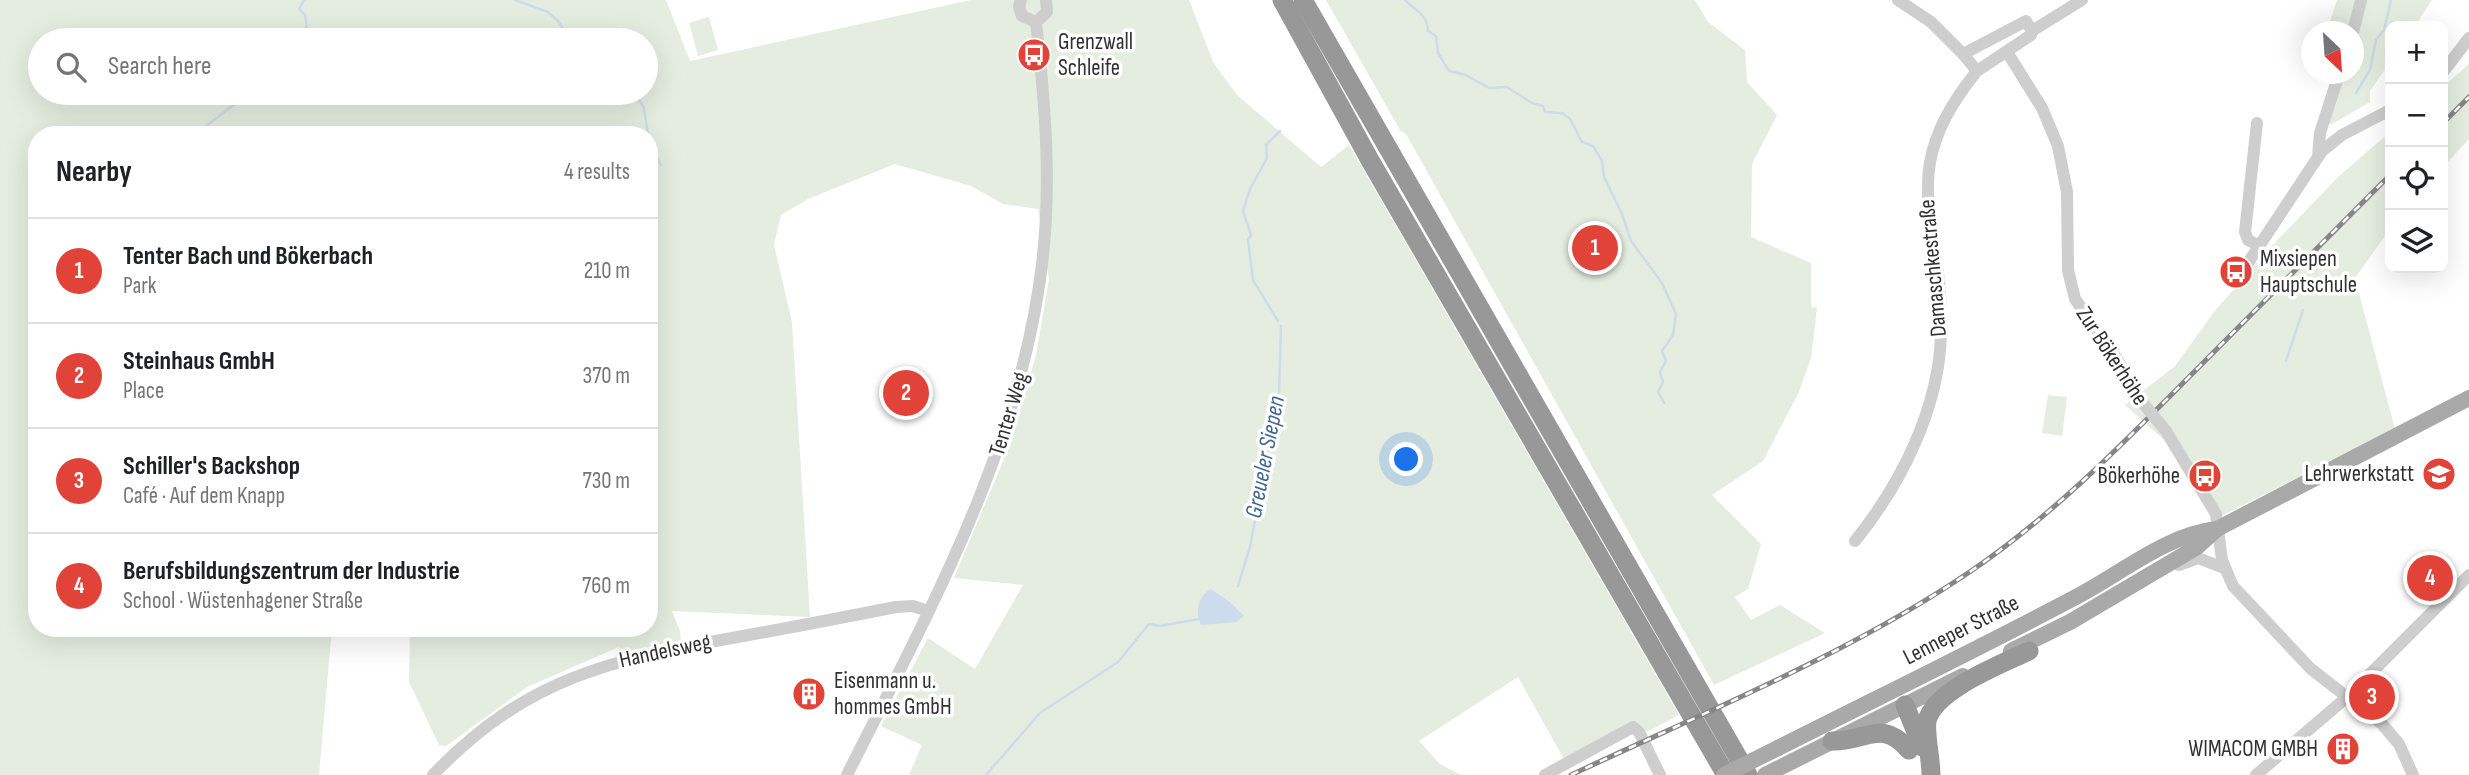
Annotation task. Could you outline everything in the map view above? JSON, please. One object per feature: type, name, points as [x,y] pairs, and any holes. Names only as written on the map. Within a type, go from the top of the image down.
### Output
[{"type":"highway","points":[[1282,0],[1371,162],[1725,775]]},
{"type":"highway","points":[[1303,0],[1748,775]]},
{"type":"highway","points":[[1931,775],[1932,753],[1927,727],[1935,705],[1951,690],[2033,644]]},
{"type":"highway","points":[[1898,701],[1909,750],[1921,775]]},
{"type":"highway","points":[[1898,701],[1931,775]]},
{"type":"highway","points":[[1832,741],[1846,742],[1879,732],[1891,735],[1909,750]]},
{"type":"main road","name":"Lenneper Straße","points":[[1765,775],[1832,741],[2185,537],[2217,529],[2469,398]]},
{"type":"main road","name":"Lenneper Straße","points":[[1725,775],[1778,748],[2033,644],[2197,547],[2217,529]]},
{"type":"street","points":[[1021,0],[1019,7],[1022,16],[1036,22],[1047,12],[1046,0]]},
{"type":"street","points":[[1898,0],[1931,22],[1978,71]]},
{"type":"street","points":[[1963,54],[2023,21],[2032,31],[2082,0]]},
{"type":"street","points":[[2356,21],[2361,0]]},
{"type":"street","name":"Tenter Weg","points":[[847,775],[969,526],[993,468],[1014,403],[1032,327],[1042,265],[1048,172],[1046,120],[1036,22]]},
{"type":"street","name":"Damaschkestraße","points":[[1854,541],[1896,482],[1930,401],[1939,356],[1941,311],[1928,212],[1928,171],[1947,112],[1978,71],[2029,37],[2032,31]]},
{"type":"street","points":[[2448,65],[2469,38]]},
{"type":"street","name":"Zur Bökerhöhe","points":[[2007,52],[2042,108],[2060,153],[2067,192],[2069,279],[2075,299],[2117,359],[2142,402],[2166,432],[2211,505],[2224,568]]},
{"type":"street","points":[[2318,157],[2319,133],[2336,84]]},
{"type":"street","points":[[2238,278],[2318,157],[2342,135],[2385,113]]},
{"type":"street","points":[[2257,123],[2245,232],[2248,240],[2260,246]]},
{"type":"street","points":[[2156,570],[2198,558],[2224,568],[2240,595],[2290,650],[2392,734],[2413,775]]},
{"type":"street","points":[[2256,775],[2347,697],[2469,575]]},
{"type":"street","name":"Handelsweg","points":[[433,775],[473,737],[508,711],[552,687],[606,664],[681,646],[895,607],[913,606],[928,611]]},
{"type":"street","points":[[1545,775],[1633,727],[1638,730],[1660,775]]},
{"type":"shaded area","points":[[0,0],[666,0],[690,61],[971,0],[1189,0],[1214,64],[1238,96],[1321,167],[1349,145],[1679,715],[1647,732],[1635,722],[1565,761],[1518,677],[1419,741],[1440,764],[1461,775],[909,775],[922,745],[881,726],[928,638],[975,669],[1023,585],[954,578],[1012,440],[1036,355],[1049,279],[1038,209],[1003,204],[971,186],[895,164],[808,199],[781,215],[774,245],[792,322],[810,617],[672,611],[680,631],[682,654],[612,668],[619,647],[527,687],[446,746],[439,745],[409,682],[410,637],[658,637],[658,126],[28,126],[28,637],[331,637],[319,775],[0,775]]},
{"type":"shaded area","points":[[1326,0],[1695,0],[1708,22],[1745,50],[1747,82],[1777,115],[1752,164],[1751,237],[1811,263],[1811,306],[1817,308],[1811,358],[1798,394],[1763,461],[1712,495],[1761,544],[1748,589],[1735,597],[1751,620],[1780,605],[1825,633],[1714,685],[1406,134],[1400,130]]},
{"type":"shaded area","points":[[2337,0],[2432,0],[2418,21],[2385,21],[2385,69],[2370,91],[2370,102],[2332,124],[2321,124],[2331,84],[2364,84],[2364,21],[2330,21]]},
{"type":"shaded area","points":[[709,17],[718,50],[698,56],[689,23]]},
{"type":"shaded area","points":[[2469,64],[2469,139],[2448,162],[2448,84]]},
{"type":"shaded area","points":[[2385,136],[2385,236],[2355,278],[2395,429],[2213,520],[2164,440],[2125,405],[2175,366],[2214,312],[2265,253],[2338,177]]},
{"type":"shaded area","points":[[2048,395],[2067,397],[2062,436],[2042,433]]},
{"type":"water","points":[[1211,589],[1244,616],[1236,622],[1201,625],[1198,605]]},
{"type":"waterway","points":[[304,0],[299,9],[305,15],[307,28]]},
{"type":"waterway","points":[[515,0],[548,12],[562,28]]},
{"type":"waterway","points":[[1405,0],[1423,16],[1428,31],[1436,36],[1438,53],[1449,71],[1466,75],[1489,88],[1507,87],[1532,103],[1543,106],[1545,112],[1562,113],[1570,119],[1582,142],[1593,146],[1602,161],[1604,177],[1622,214],[1631,241],[1662,283],[1676,314],[1673,335],[1662,351],[1666,361],[1660,372],[1663,382],[1658,392],[1664,403]]},
{"type":"waterway","points":[[2356,93],[2370,70],[2376,40],[2384,30],[2391,0]]},
{"type":"waterway","points":[[206,126],[234,105]]},
{"type":"waterway","points":[[642,105],[647,126]]},
{"type":"waterway","name":"Greueler Siepen","points":[[1278,321],[1253,280],[1248,240],[1251,235],[1243,211],[1250,189],[1267,158],[1266,145],[1280,131]]},
{"type":"waterway","points":[[658,160],[661,165]]},
{"type":"waterway","points":[[2286,361],[2303,310]]},
{"type":"waterway","name":"Greueler Siepen","points":[[1238,586],[1250,547],[1279,391],[1281,326]]},
{"type":"waterway","name":"Greueler Siepen","points":[[986,775],[1040,713],[1118,662],[1149,624],[1160,626],[1199,619]]},
{"type":"railway","points":[[2448,118],[2469,97]]},
{"type":"railway","points":[[1571,775],[1724,705],[1876,629],[2002,549],[2032,526],[2116,450],[2385,180]]},
{"type":"place","name":"Grenzwall Schleife","points":[[1034,55]]},
{"type":"place","name":"Tenter Bach und Bökerbach","points":[[1595,248]]},
{"type":"place","name":"Mixsiepen Hauptschule","points":[[2236,272]]},
{"type":"place","name":"Steinhaus GmbH","points":[[906,393]]},
{"type":"place","name":"Lehrwerkstatt","points":[[2439,474]]},
{"type":"place","name":"Bökerhöhe","points":[[2205,476]]},
{"type":"place","name":"Berufsbildungszentrum der Industrie","points":[[2430,578]]},
{"type":"place","name":"Eisenmann u. hommes GmbH","points":[[809,694]]},
{"type":"place","name":"Schiller's Backshop","points":[[2372,697]]},
{"type":"place","name":"WIMACOM GMBH","points":[[2343,749]]}]
